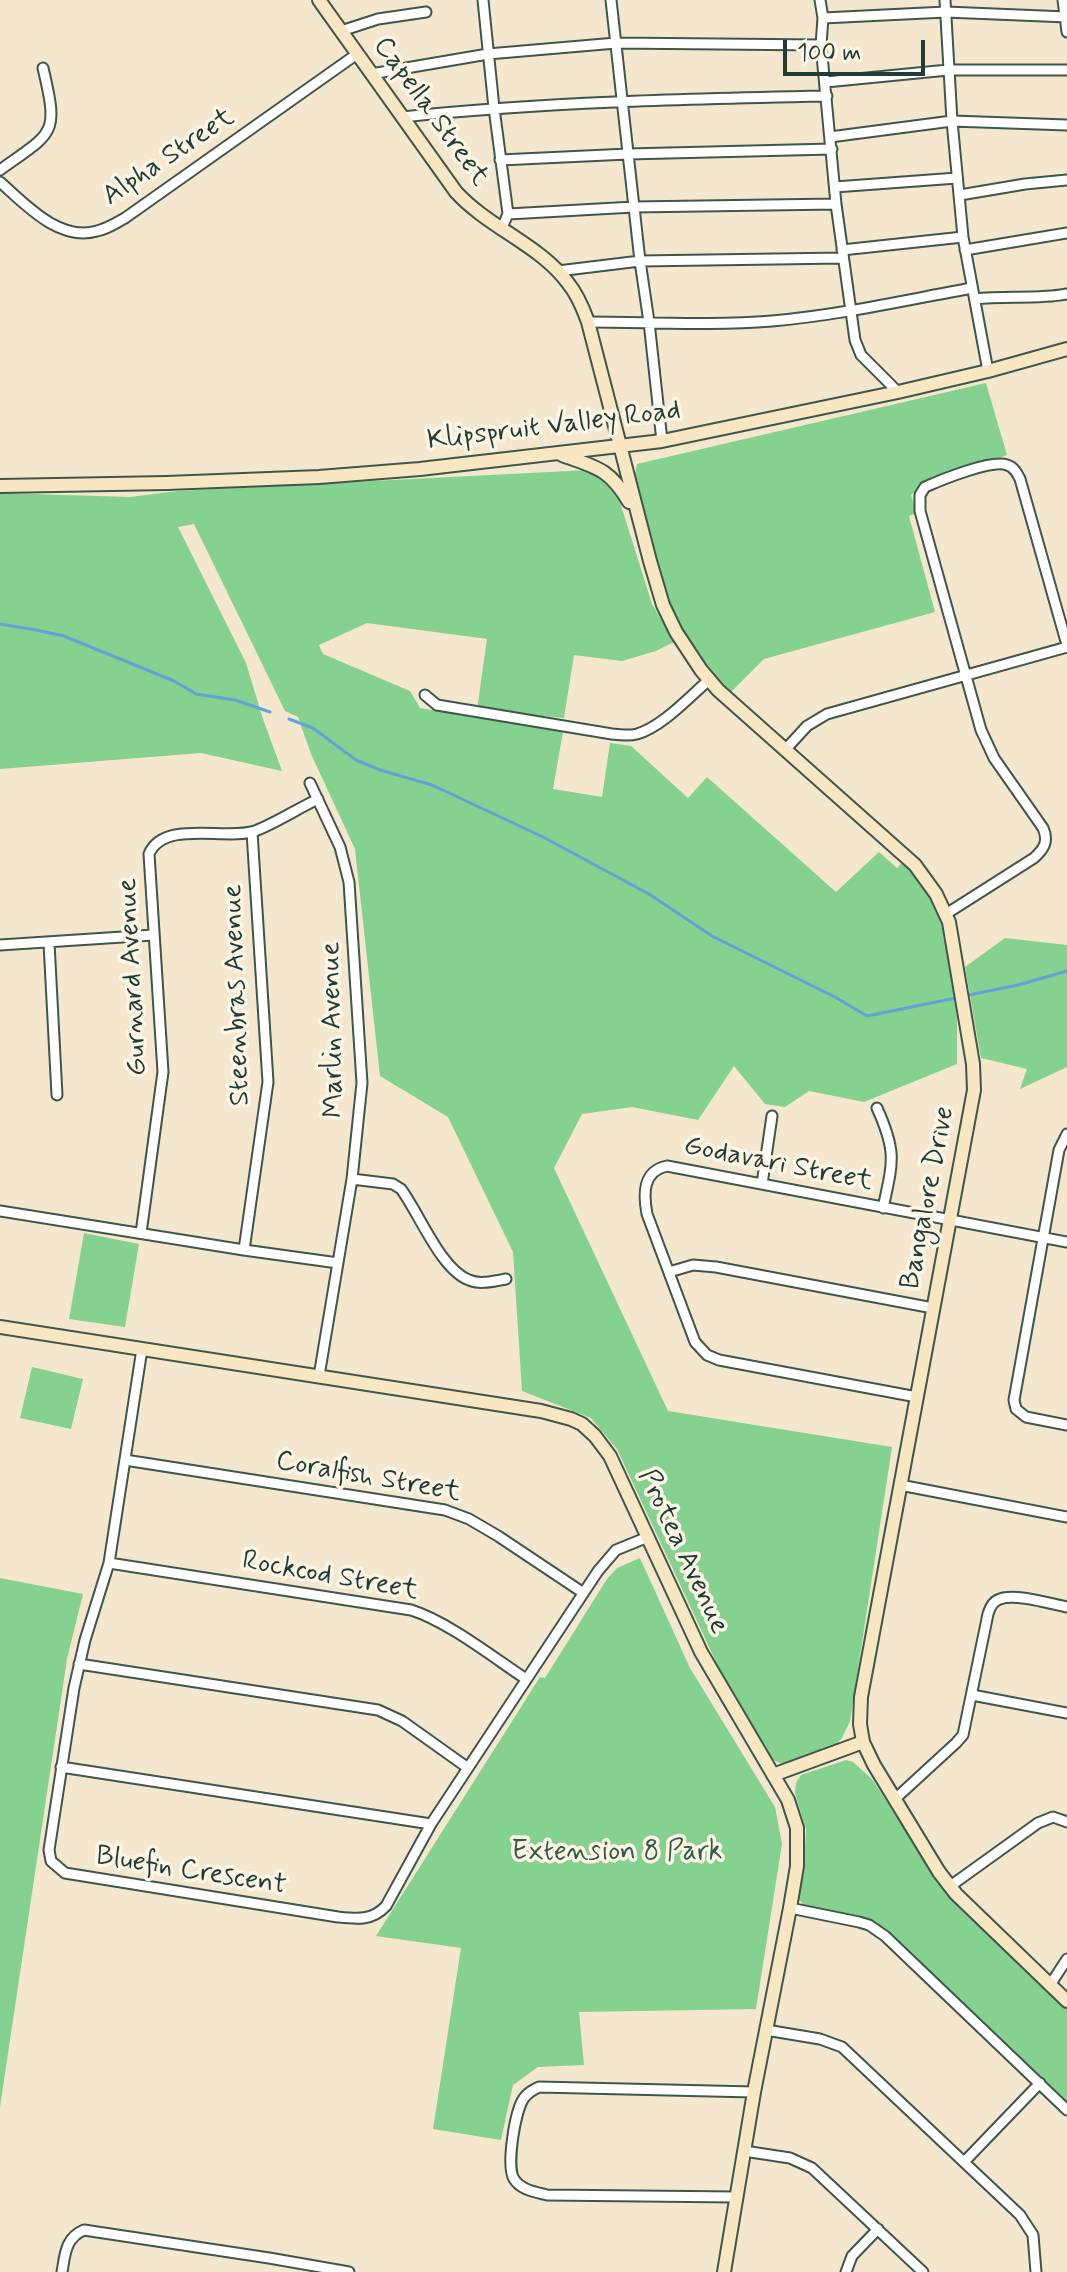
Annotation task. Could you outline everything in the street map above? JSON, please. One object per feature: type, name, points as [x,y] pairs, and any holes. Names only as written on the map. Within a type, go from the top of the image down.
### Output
[{"type":"street","name":"Capella Street","points":[[319,0],[467,205],[547,261],[576,294],[588,322],[619,445]]},
{"type":"street","points":[[483,0],[508,214],[501,230]]},
{"type":"street","points":[[611,0],[662,441]]},
{"type":"street","points":[[820,0],[823,18],[821,45],[836,204],[850,311],[861,355],[898,392]]},
{"type":"street","points":[[945,0],[963,237],[988,371]]},
{"type":"street","points":[[1063,0],[1067,32]]},
{"type":"street","points":[[341,31],[359,24],[426,12]]},
{"type":"street","points":[[823,18],[946,12],[1066,17]]},
{"type":"street","points":[[371,74],[488,54],[616,43],[821,45]]},
{"type":"street","name":"Alpha Street","points":[[0,182],[31,209],[60,228],[75,232],[97,231],[125,218],[357,54]]},
{"type":"street","points":[[0,170],[44,137],[51,125],[50,100],[43,68]]},
{"type":"street","points":[[826,82],[948,70],[1067,70]]},
{"type":"street","points":[[402,117],[622,100],[827,96]]},
{"type":"street","points":[[830,137],[952,121],[1067,125]]},
{"type":"street","points":[[500,160],[832,149]]},
{"type":"street","points":[[835,187],[957,178]]},
{"type":"street","points":[[960,195],[1067,180]]},
{"type":"street","points":[[508,214],[634,207],[836,204]]},
{"type":"street","points":[[965,250],[1067,233]]},
{"type":"street","points":[[558,271],[640,261],[842,254],[963,237]]},
{"type":"street","points":[[588,322],[724,324],[773,321],[850,311],[972,288]]},
{"type":"street","points":[[975,299],[1002,296],[1045,298],[1067,294]]},
{"type":"street","name":"Klipspruit Valley Road","points":[[0,486],[319,477],[662,441],[898,392],[1067,349]]},
{"type":"street","name":"Bangalore Drive","points":[[619,445],[669,619],[689,653],[709,680],[915,865],[946,914],[961,985],[975,1077],[974,1090],[861,1697],[860,1724],[863,1742],[949,1887],[1067,2001]]},
{"type":"street","points":[[558,454],[607,473],[620,485],[637,515]]},
{"type":"street","points":[[785,750],[807,726],[827,714],[966,676],[1067,646],[1020,479],[1014,469],[1006,464],[986,466],[925,487],[919,500],[966,676],[981,730],[989,749],[1043,828],[1046,839],[1044,848],[1034,858],[946,914]]},
{"type":"street","name":"Klipspruit Valley Road","points":[[0,478],[38,484]]},
{"type":"street","points":[[425,695],[437,705],[630,735],[659,722],[709,680]]},
{"type":"street","name":"Marlin Avenue","points":[[310,783],[344,857],[352,905],[362,1083],[352,1179],[319,1376]]},
{"type":"street","name":"Gurnard Avenue","points":[[141,1233],[163,1085],[149,854],[157,843],[172,836],[252,832],[318,799]]},
{"type":"street","name":"Steenbras Avenue","points":[[244,1250],[268,1082],[252,832]]},
{"type":"street","points":[[0,945],[153,935]]},
{"type":"street","points":[[49,943],[57,1095]]},
{"type":"street","points":[[877,1108],[892,1150],[891,1173],[883,1208]]},
{"type":"street","points":[[762,1184],[772,1116]]},
{"type":"street","points":[[1067,1134],[1059,1150],[1014,1404],[1018,1412],[1026,1417],[1067,1425]]},
{"type":"street","name":"Godavari Street","points":[[917,1397],[719,1360],[707,1355],[695,1342],[645,1204],[646,1185],[653,1171],[667,1166],[1067,1242]]},
{"type":"street","points":[[352,1179],[393,1184],[401,1189],[442,1256],[464,1278],[478,1283],[506,1279]]},
{"type":"street","points":[[0,1211],[338,1263]]},
{"type":"street","points":[[669,1272],[693,1265],[716,1267],[933,1308]]},
{"type":"street","name":"Protea Avenue","points":[[1,1330],[541,1411],[571,1419],[589,1430],[605,1447],[712,1673],[788,1800],[797,1828],[797,1866],[735,2197],[724,2272]]},
{"type":"street","name":"Bluefin Crescent","points":[[142,1349],[109,1563],[79,1664],[61,1767],[49,1850],[51,1861],[60,1871],[86,1878],[323,1915],[363,1919],[381,1912],[431,1824],[582,1592],[616,1550],[648,1537]]},
{"type":"street","name":"Coralfish Street","points":[[125,1460],[445,1510],[469,1519],[498,1536],[582,1592]]},
{"type":"street","points":[[900,1485],[1067,1517]]},
{"type":"street","name":"Rockcod Street","points":[[109,1563],[411,1610],[439,1622],[526,1679]]},
{"type":"street","points":[[895,1799],[960,1739],[967,1720],[988,1614],[997,1600],[1016,1598],[1067,1607]]},
{"type":"street","points":[[79,1664],[378,1710],[402,1721],[468,1768]]},
{"type":"street","points":[[972,1695],[1067,1713]]},
{"type":"street","points":[[773,1775],[863,1742]]},
{"type":"street","points":[[61,1767],[431,1824]]},
{"type":"street","points":[[949,1887],[1038,1823],[1053,1817],[1067,1822]]},
{"type":"street","points":[[790,1908],[859,1922],[877,1930],[1067,2110]]},
{"type":"street","points":[[1050,1985],[1067,1959]]},
{"type":"street","points":[[766,2030],[820,2039],[842,2047],[1020,2215],[1033,2235],[1036,2272]]},
{"type":"street","points":[[964,2162],[1040,2083]]},
{"type":"street","points":[[735,2197],[547,2195],[535,2192],[520,2185],[512,2176],[510,2161],[515,2131],[520,2104],[539,2087],[754,2092]]},
{"type":"street","points":[[744,2151],[776,2155],[803,2163],[825,2178],[923,2272]]},
{"type":"street","points":[[846,2272],[852,2256],[878,2229]]},
{"type":"street","points":[[62,2272],[67,2245],[78,2232],[84,2230],[349,2272]]},
{"type":"green space","points":[[986,383],[1007,455],[923,484],[911,495],[917,513],[909,516],[935,612],[764,659],[730,693],[695,649],[669,600],[635,474],[637,464]]},
{"type":"green space","points":[[588,470],[607,478],[618,496],[652,604],[674,642],[622,661],[574,655],[564,718],[477,710],[487,639],[367,623],[319,645],[323,654],[410,691],[420,708],[563,732],[553,789],[602,797],[610,743],[631,746],[688,798],[707,777],[836,892],[879,852],[897,868],[903,862],[920,881],[942,920],[957,1017],[957,1064],[864,1102],[809,1091],[785,1107],[765,1104],[734,1066],[698,1120],[632,1107],[582,1114],[554,1168],[668,1411],[892,1447],[850,1721],[835,1746],[783,1764],[767,1755],[724,1679],[617,1449],[591,1418],[522,1391],[513,1252],[448,1117],[380,1076],[355,849],[311,754],[298,717],[285,711],[194,524],[178,527],[246,663],[282,771],[201,753],[0,769],[0,493],[130,497],[178,491]]},
{"type":"green space","points":[[1005,938],[1067,945],[1067,1067],[1020,1089],[1027,1069],[981,1058],[965,967]]},
{"type":"green space","points":[[84,1233],[139,1244],[125,1327],[69,1319]]},
{"type":"green space","points":[[32,1367],[83,1379],[71,1429],[20,1418]]},
{"type":"green space","name":"Extension 8 Park","points":[[640,1558],[690,1668],[775,1807],[782,1844],[756,2009],[579,2012],[584,2065],[538,2067],[513,2085],[501,2140],[433,2129],[461,1948],[376,1936],[540,1677],[545,1678],[607,1579],[617,1568]]},
{"type":"green space","points":[[0,1578],[83,1594],[67,1659],[0,2107]]},
{"type":"green space","points":[[846,1760],[853,1762],[872,1779],[951,1897],[1067,2008],[1067,2104],[886,1930],[875,1922],[857,1916],[804,1906],[799,1899],[806,1830],[795,1793],[796,1783],[801,1775]]},
{"type":"waterway","points":[[0,624],[64,636],[174,681],[196,694],[235,700],[270,712]]},
{"type":"waterway","points":[[289,719],[313,728],[356,760],[432,785],[543,837],[649,894],[712,936],[867,1016],[956,998]]},
{"type":"waterway","points":[[964,996],[1067,971]]}]
